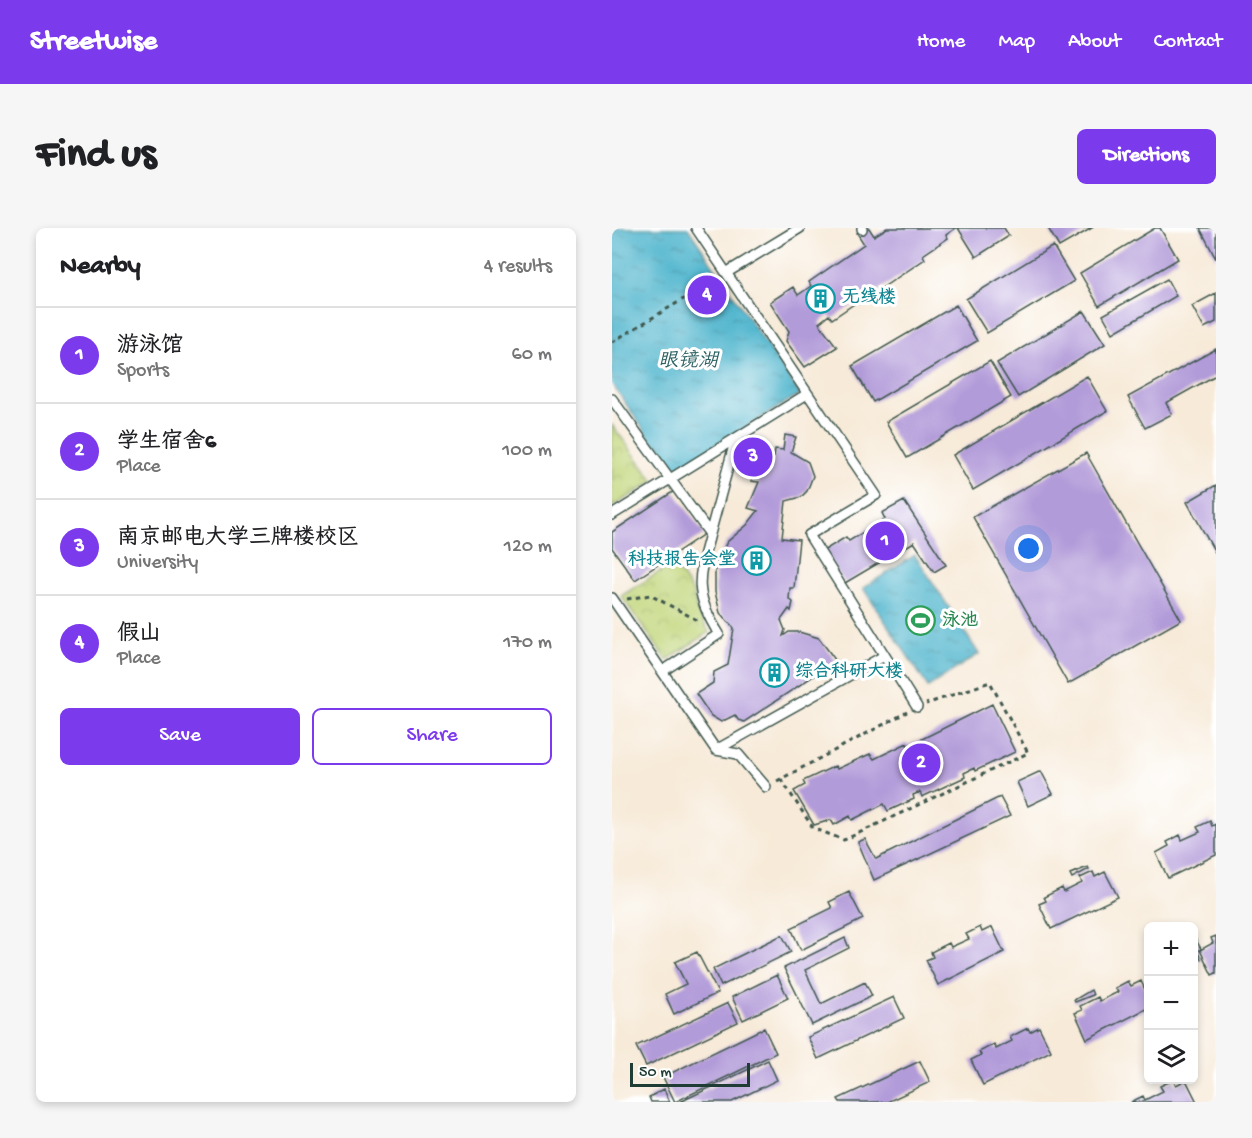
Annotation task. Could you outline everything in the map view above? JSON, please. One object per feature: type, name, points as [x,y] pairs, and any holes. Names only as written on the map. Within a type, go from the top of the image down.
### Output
[{"type":"lane","points":[[696,228],[723,275],[876,495],[808,535],[917,707]]},
{"type":"lane","points":[[723,275],[800,228]]},
{"type":"lane","points":[[612,515],[807,394]]},
{"type":"lane","points":[[612,399],[710,534]]},
{"type":"lane","points":[[663,671],[719,634],[711,622],[701,596],[698,577],[736,438]]},
{"type":"lane","points":[[613,600],[716,750],[738,754],[766,787]]},
{"type":"lane","points":[[716,750],[884,656]]},
{"type":"path","points":[[612,342],[723,275]]},
{"type":"path","points":[[613,600],[650,595],[688,617],[711,622]]},
{"type":"path","points":[[766,787],[781,779],[917,707],[990,682],[1028,753],[844,840],[813,828],[781,779]]},
{"type":"green space","points":[[612,425],[654,481],[612,507]]},
{"type":"green space","points":[[673,564],[693,592],[697,611],[709,632],[667,660],[621,596]]},
{"type":"water","name":"眼镜湖","points":[[612,228],[688,228],[800,394],[673,472],[612,384]]},
{"type":"water","name":"泳池","points":[[915,555],[979,654],[928,687],[863,588]]},
{"type":"building","name":"无线楼","points":[[864,228],[869,228],[874,236],[887,228],[956,228],[946,235],[948,238],[923,255],[925,259],[858,304],[857,302],[832,319],[829,315],[819,323],[837,347],[805,367],[786,341],[789,331],[770,302],[793,287],[798,295],[811,286],[809,282],[864,244],[857,233]]},
{"type":"building","points":[[958,228],[1004,228],[1009,236],[976,257]]},
{"type":"building","points":[[1048,228],[1092,228],[1059,247]]},
{"type":"building","points":[[1155,228],[1160,228],[1178,259],[1099,306],[1080,273]]},
{"type":"building","points":[[1200,228],[1216,228],[1216,259]]},
{"type":"building","points":[[1053,246],[1074,281],[987,333],[966,299]]},
{"type":"building","points":[[1167,279],[1176,296],[1113,333],[1103,315]]},
{"type":"building","points":[[1216,293],[1216,322],[1204,328],[1192,306]]},
{"type":"building","points":[[956,305],[977,341],[873,402],[852,366]]},
{"type":"building","points":[[1084,311],[1105,344],[1018,397],[997,363]]},
{"type":"building","points":[[1216,349],[1216,375],[1166,403],[1172,414],[1145,428],[1128,397]]},
{"type":"building","points":[[990,361],[1011,397],[907,458],[886,422]]},
{"type":"building","points":[[1087,376],[1107,411],[973,490],[953,455]]},
{"type":"building","name":"科技报告会堂","points":[[785,435],[796,437],[791,452],[808,462],[813,476],[807,491],[801,497],[786,501],[782,538],[799,540],[794,588],[790,588],[789,599],[793,602],[791,611],[789,609],[781,620],[785,630],[783,636],[789,632],[799,632],[819,638],[836,661],[744,722],[738,720],[735,715],[721,722],[711,716],[696,694],[713,683],[714,672],[728,665],[734,628],[720,613],[715,592],[715,565],[727,542],[747,525],[758,511],[748,508],[759,482],[751,481],[754,472],[765,472],[766,456],[774,457],[775,449],[783,450]]},
{"type":"building","points":[[1086,453],[1181,620],[1068,684],[973,517]]},
{"type":"building","points":[[1216,485],[1216,554],[1187,502]]},
{"type":"building","points":[[674,491],[704,534],[635,580],[612,548],[612,532]]},
{"type":"building","points":[[904,501],[946,565],[934,572],[914,542],[845,583],[823,551],[846,537],[849,541],[885,519],[882,513]]},
{"type":"building","points":[[992,704],[1015,752],[975,771],[974,768],[964,773],[965,777],[922,797],[920,792],[913,795],[914,799],[888,811],[884,804],[852,820],[850,816],[834,825],[831,820],[814,825],[794,791],[805,785],[803,781],[835,766],[837,769],[870,754],[874,759],[907,743],[908,746]]},
{"type":"building","points":[[1041,771],[1053,794],[1028,806],[1017,782]]},
{"type":"building","points":[[1000,797],[1010,816],[874,880],[858,842],[865,839],[876,859]]},
{"type":"building","points":[[1210,821],[1212,826],[1216,824],[1216,855],[1168,878],[1156,853],[1169,846],[1167,842],[1180,835],[1182,840],[1200,832],[1197,827]]},
{"type":"building","points":[[1088,867],[1089,869],[1072,878],[1070,874]]},
{"type":"building","points":[[1093,872],[1095,877],[1105,872],[1118,897],[1051,929],[1039,904],[1046,901],[1044,897],[1062,888],[1064,892],[1082,883],[1080,878]]},
{"type":"building","points":[[849,892],[863,919],[801,950],[791,928],[832,908],[829,902]]},
{"type":"building","points":[[980,927],[982,932],[992,927],[1004,952],[938,985],[926,960],[933,957],[931,952],[949,943],[951,947],[969,939],[966,934]]},
{"type":"building","points":[[782,935],[791,952],[721,986],[713,969]]},
{"type":"building","points":[[1216,936],[1216,973],[1212,975],[1200,950],[1213,943],[1211,938]]},
{"type":"building","points":[[845,938],[849,948],[805,970],[821,1004],[865,982],[872,996],[812,1025],[784,968]]},
{"type":"building","points":[[697,952],[718,993],[674,1014],[665,994],[686,984],[675,962]]},
{"type":"building","points":[[777,975],[788,998],[743,1020],[732,997]]},
{"type":"building","points":[[1128,981],[1131,986],[1141,981],[1144,987],[1144,1010],[1087,1039],[1075,1013],[1082,1010],[1080,1006],[1098,997],[1100,1001],[1118,992],[1115,988]]},
{"type":"building","points":[[1091,990],[1093,995],[1075,1002],[1074,1000]]},
{"type":"building","points":[[894,997],[904,1018],[818,1059],[808,1037]]},
{"type":"building","points":[[728,1003],[738,1022],[646,1066],[636,1046]]},
{"type":"building","points":[[1039,1027],[1051,1051],[983,1085],[971,1060],[981,1055],[979,1052],[994,1044],[996,1049],[1012,1041],[1010,1037],[1028,1028],[1030,1032]]},
{"type":"building","points":[[764,1028],[776,1053],[675,1102],[663,1077]]},
{"type":"building","points":[[768,1060],[777,1080],[732,1102],[680,1102]]},
{"type":"building","points":[[920,1061],[930,1082],[887,1102],[840,1102],[838,1099]]},
{"type":"building","points":[[1188,1084],[1197,1102],[1131,1102],[1143,1096],[1145,1100],[1163,1091],[1160,1086]]},
{"type":"building","points":[[664,1089],[670,1102],[651,1102],[649,1097]]},
{"type":"place","name":"假山","points":[[707,295]]},
{"type":"place","name":"无线楼","points":[[821,298]]},
{"type":"place","name":"南京邮电大学三牌楼校区","points":[[753,457]]},
{"type":"place","name":"游泳馆","points":[[885,541]]},
{"type":"place","name":"科技报告会堂","points":[[757,560]]},
{"type":"place","name":"泳池","points":[[921,621]]},
{"type":"place","name":"综合科研大楼","points":[[774,672]]},
{"type":"place","name":"学生宿舍6","points":[[921,763]]}]
